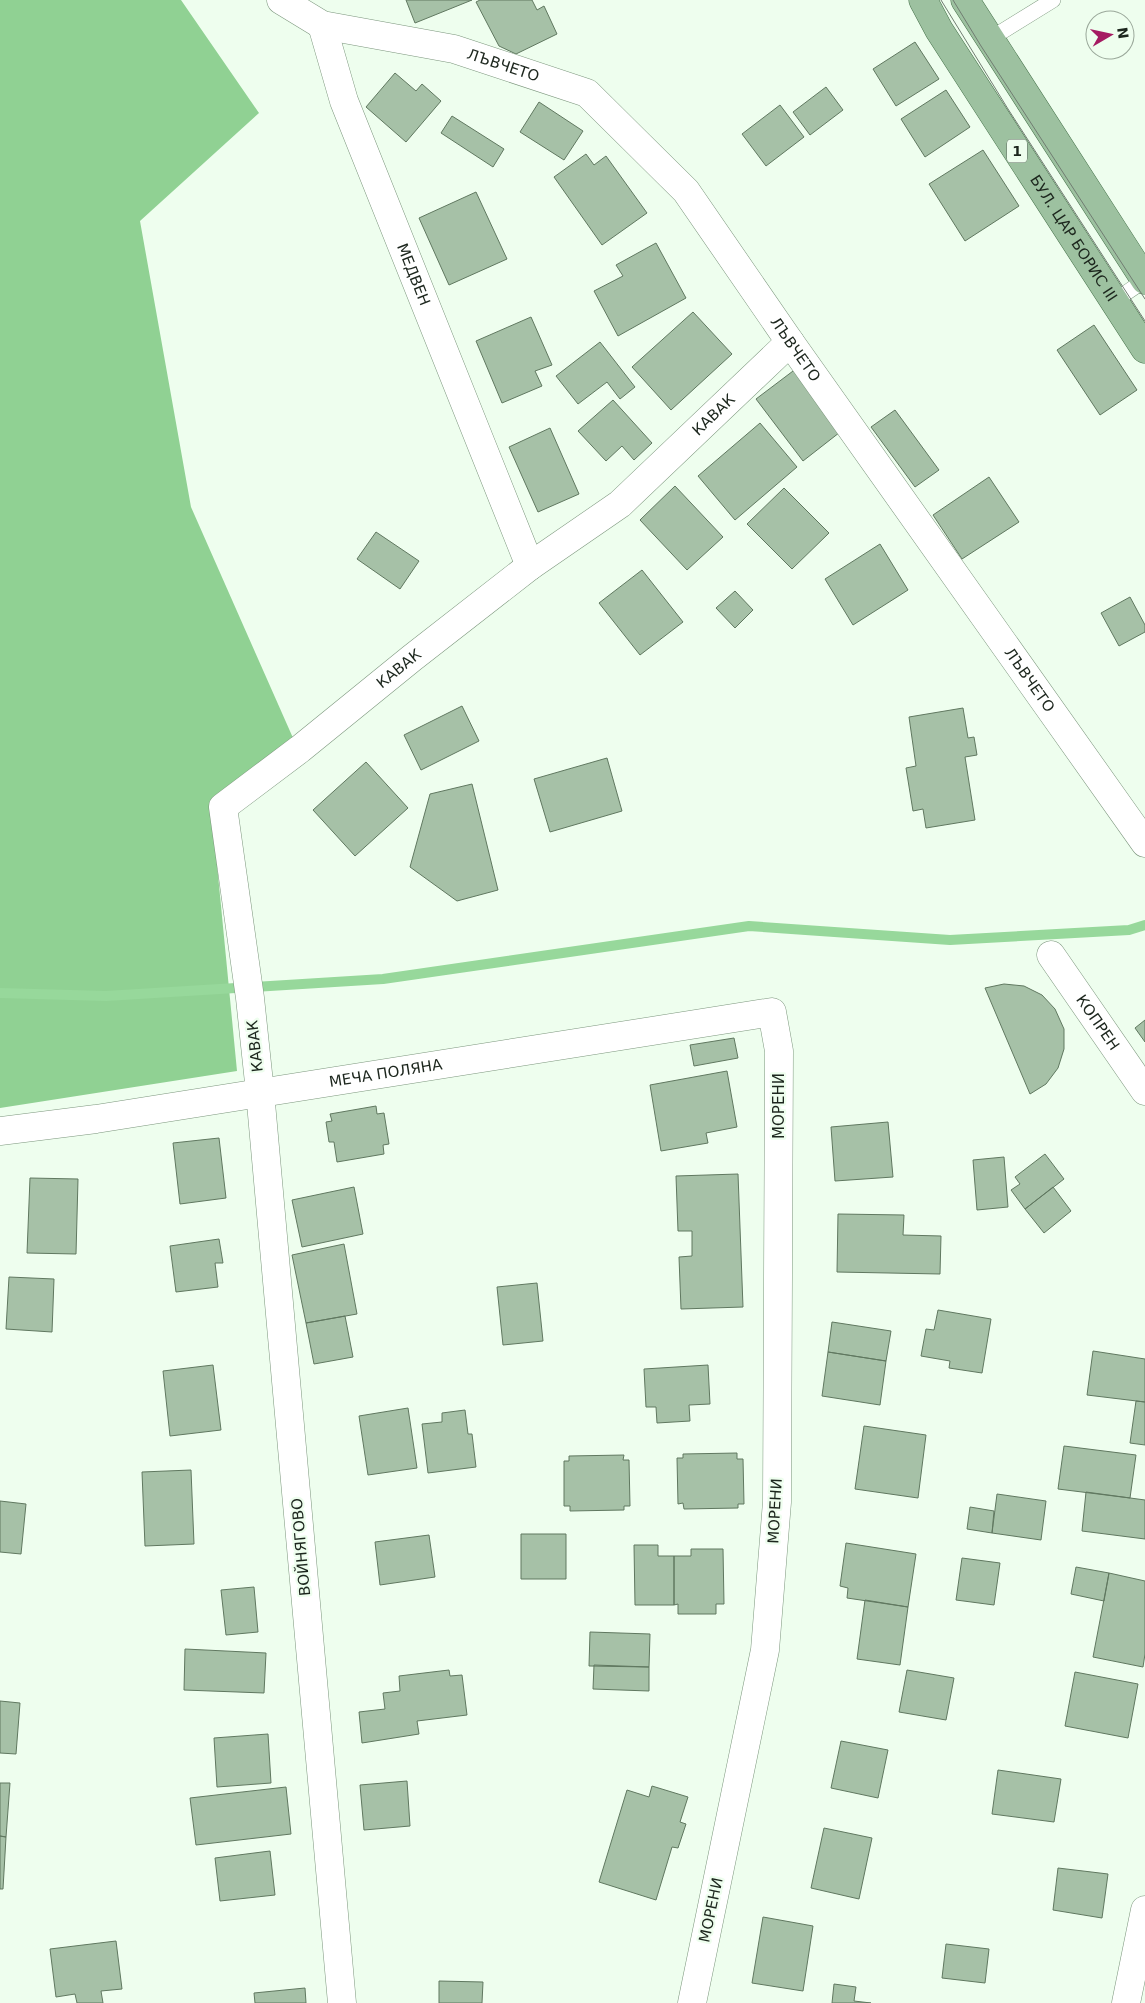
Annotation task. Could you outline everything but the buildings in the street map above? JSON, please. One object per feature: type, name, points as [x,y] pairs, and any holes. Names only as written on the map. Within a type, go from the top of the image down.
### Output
[{"type":"main road","name":"БУЛ. ЦАР БОРИС III","points":[[923,0],[940,30],[1145,349]]},
{"type":"main road","points":[[965,0],[1145,280]]},
{"type":"street","points":[[281,0],[322,25]]},
{"type":"street","name":"ЛЪВЧЕТО","points":[[322,25],[454,49],[587,93],[686,191],[790,342],[1145,843]]},
{"type":"street","name":"МЕДВЕН","points":[[322,25],[344,101],[530,566]]},
{"type":"street","name":"КАВАК","points":[[260,1092],[250,998],[223,807],[300,749],[530,566],[620,504],[790,342]]},
{"type":"street","name":"КОПРЕН","points":[[1051,955],[1145,1091]]},
{"type":"street","name":"МЕЧА ПОЛЯНА","points":[[0,1130],[96,1119],[772,1012]]},
{"type":"street","name":"МОРЕНИ","points":[[692,2003],[765,1650],[777,1502],[779,1051],[772,1012]]},
{"type":"street","name":"ВОЙНЯГОВО","points":[[260,1092],[342,2003]]},
{"type":"street","points":[[1126,2003],[1145,1910]]},
{"type":"lane","points":[[990,39],[1053,0]]},
{"type":"lane","points":[[1114,301],[1145,280]]},
{"type":"green space","points":[[0,0],[181,0],[259,113],[140,221],[191,507],[297,747],[212,813],[237,1071],[0,1108]]},
{"type":"waterway","points":[[0,993],[106,996],[383,979],[749,926],[950,940],[1129,930],[1145,925]]},
{"type":"tram line","points":[[941,0],[1008,109],[1145,321]]},
{"type":"tram line","points":[[953,0],[1145,299]]}]
